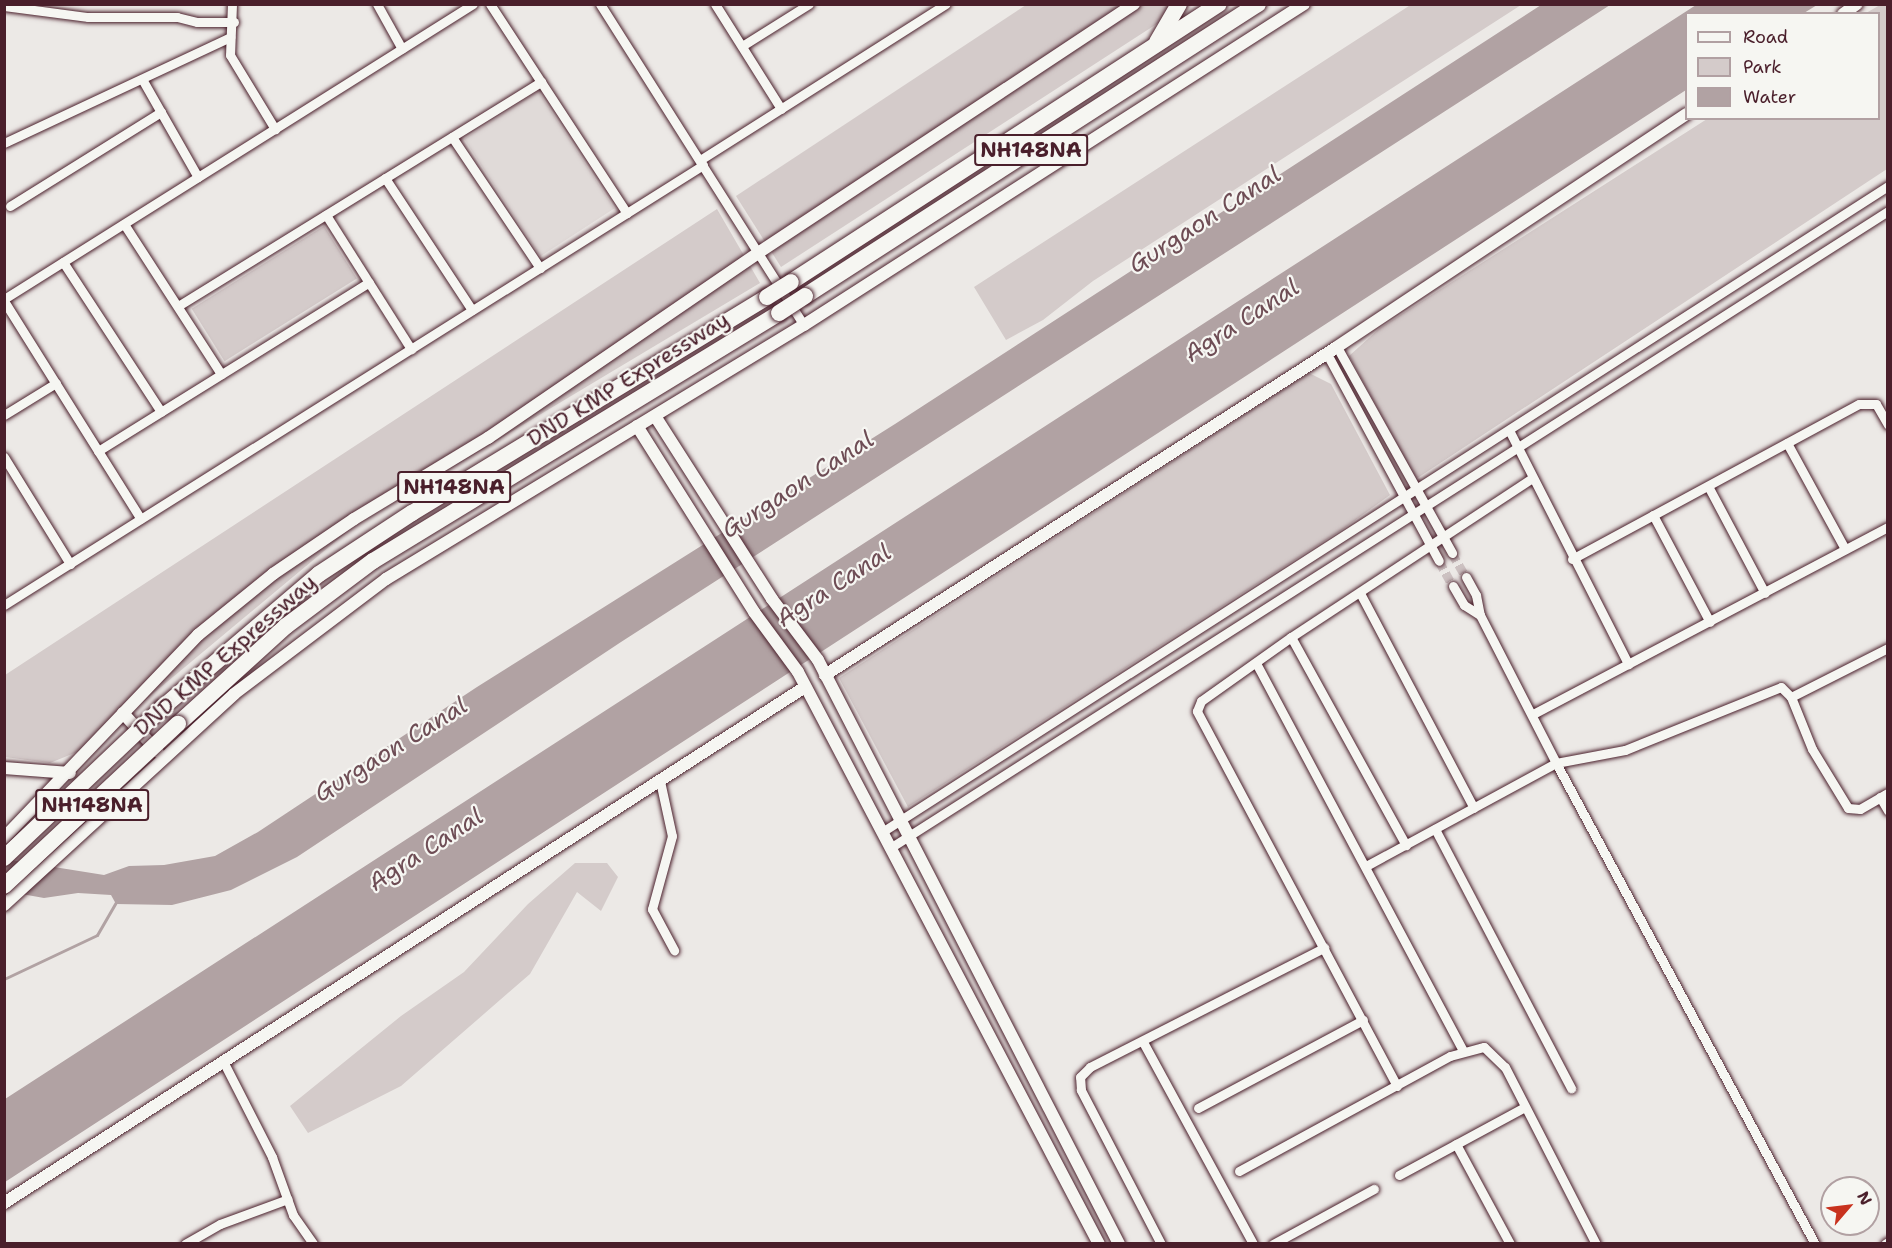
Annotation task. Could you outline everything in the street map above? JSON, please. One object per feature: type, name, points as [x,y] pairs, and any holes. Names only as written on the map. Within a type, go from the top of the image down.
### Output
[{"type":"highway","points":[[1155,46],[1179,4]]},
{"type":"highway","name":"DND KMP Expressway","points":[[4,858],[162,708],[319,574],[412,513],[791,282],[1219,4]]},
{"type":"highway","name":"DND KMP Expressway","points":[[6,897],[178,723],[285,626],[373,561],[779,313],[1258,4]]},
{"type":"street","points":[[232,4],[234,22],[230,37],[232,61],[275,129]]},
{"type":"street","points":[[377,4],[402,49]]},
{"type":"street","points":[[141,519],[4,300],[473,4]]},
{"type":"street","points":[[490,4],[627,213]]},
{"type":"street","points":[[600,4],[804,325]]},
{"type":"street","points":[[715,4],[781,109]]},
{"type":"street","points":[[6,600],[70,564],[627,213],[781,109],[946,4]]},
{"type":"street","points":[[4,838],[70,773],[198,634],[273,574],[354,519],[488,438],[758,253],[1134,4]]},
{"type":"street","points":[[6,897],[48,863],[234,694],[386,579],[804,325],[1304,4]]},
{"type":"street","points":[[742,46],[806,5]]},
{"type":"street","points":[[4,6],[29,7],[88,17],[177,17],[197,22],[234,22]]},
{"type":"street","points":[[4,143],[230,37]]},
{"type":"street","points":[[142,79],[198,177]]},
{"type":"street","points":[[177,306],[541,82]]},
{"type":"street","points":[[10,206],[161,112]]},
{"type":"street","points":[[825,675],[1332,351],[1685,115]]},
{"type":"street","points":[[452,137],[540,268]]},
{"type":"street","points":[[385,178],[472,310]]},
{"type":"street","points":[[882,832],[1416,491],[1887,186]]},
{"type":"street","points":[[890,848],[1887,210]]},
{"type":"street","points":[[326,215],[411,349]]},
{"type":"street","points":[[124,224],[221,374]]},
{"type":"street","points":[[63,262],[161,412]]},
{"type":"street","points":[[98,451],[369,282]]},
{"type":"street","points":[[1332,351],[1452,553]]},
{"type":"street","points":[[1332,351],[1439,561]]},
{"type":"street","points":[[4,415],[56,383]]},
{"type":"street","points":[[1572,559],[1786,443],[1869,402],[1876,404],[1887,425]]},
{"type":"street","points":[[655,416],[772,599],[818,660],[1119,1244]]},
{"type":"street","points":[[637,426],[754,612],[798,672],[1099,1244]]},
{"type":"street","points":[[1509,430],[1572,559],[1628,664]]},
{"type":"street","points":[[1786,443],[1845,549]]},
{"type":"street","points":[[4,457],[70,564]]},
{"type":"street","points":[[1397,1086],[1197,716],[1200,701],[1291,637],[1532,478]]},
{"type":"street","points":[[1708,486],[1765,593]]},
{"type":"street","points":[[1653,516],[1710,622]]},
{"type":"street","points":[[1533,714],[1887,527]]},
{"type":"street","points":[[1466,577],[1476,595],[1480,615],[1533,714],[1556,763],[1815,1244]]},
{"type":"street","points":[[1453,586],[1464,604],[1480,615]]},
{"type":"street","points":[[1360,593],[1474,808]]},
{"type":"street","points":[[1291,637],[1406,846]]},
{"type":"street","points":[[1791,697],[1887,648]]},
{"type":"street","points":[[1256,663],[1463,1051]]},
{"type":"street","points":[[4,1203],[805,687]]},
{"type":"street","points":[[1366,866],[1556,763],[1625,750],[1773,688],[1781,687],[1791,697],[1812,749],[1848,808],[1860,809],[1884,795],[1887,811]]},
{"type":"street","points":[[123,713],[163,757]]},
{"type":"street","points":[[4,768],[70,773]]},
{"type":"street","points":[[660,782],[672,836],[652,909],[658,927],[674,950]]},
{"type":"street","points":[[1435,829],[1571,1088]]},
{"type":"street","points":[[1161,1244],[1079,1083],[1080,1077],[1090,1067],[1324,948]]},
{"type":"street","points":[[1198,1108],[1363,1020]]},
{"type":"street","points":[[1143,1042],[1253,1244]]},
{"type":"street","points":[[1239,1171],[1463,1051],[1484,1047],[1496,1055],[1596,1244]]},
{"type":"street","points":[[224,1063],[272,1157],[293,1215],[313,1244]]},
{"type":"street","points":[[1399,1175],[1525,1107]]},
{"type":"street","points":[[1456,1144],[1510,1244]]},
{"type":"street","points":[[1273,1244],[1374,1189]]},
{"type":"street","points":[[185,1244],[219,1224],[288,1199]]},
{"type":"shaded area","points":[[538,91],[614,208],[540,256],[464,139]]},
{"type":"green space","points":[[1412,4],[1521,5],[1093,281],[1043,320],[1006,340],[974,287]]},
{"type":"green space","points":[[1026,5],[1186,5],[781,267],[736,196]]},
{"type":"green space","points":[[1880,5],[1887,5],[1887,169],[1416,479],[1349,356],[1380,328],[1705,120],[1880,120],[1880,12],[1868,12]]},
{"type":"green space","points":[[717,209],[760,283],[354,526],[89,747],[50,763],[5,757],[5,675]]},
{"type":"green space","points":[[324,226],[357,279],[225,361],[192,309]]},
{"type":"green space","points":[[1309,373],[1331,384],[1390,495],[1343,529],[908,807],[839,678]]},
{"type":"green space","points":[[575,863],[607,863],[618,877],[601,911],[577,892],[530,974],[401,1086],[308,1133],[290,1106],[401,1016],[464,972],[528,904]]},
{"type":"water","name":"Gurgaon Canal","points":[[1541,5],[1610,5],[621,642],[297,857],[231,890],[172,905],[116,904],[111,895],[78,893],[44,898],[5,891],[4,859],[104,875],[129,866],[164,865],[215,856],[258,832],[477,687],[895,424]]},
{"type":"water","points":[[1696,5],[1817,5],[1806,12],[1685,12]]},
{"type":"water","name":"Agra Canal","points":[[1685,12],[1685,91],[5,1182],[5,1099]]},
{"type":"waterway","points":[[4,979],[97,935],[117,901]]},
{"type":"tunnel","points":[[1452,553],[1466,577]]},
{"type":"tunnel","points":[[1439,561],[1453,586]]}]
